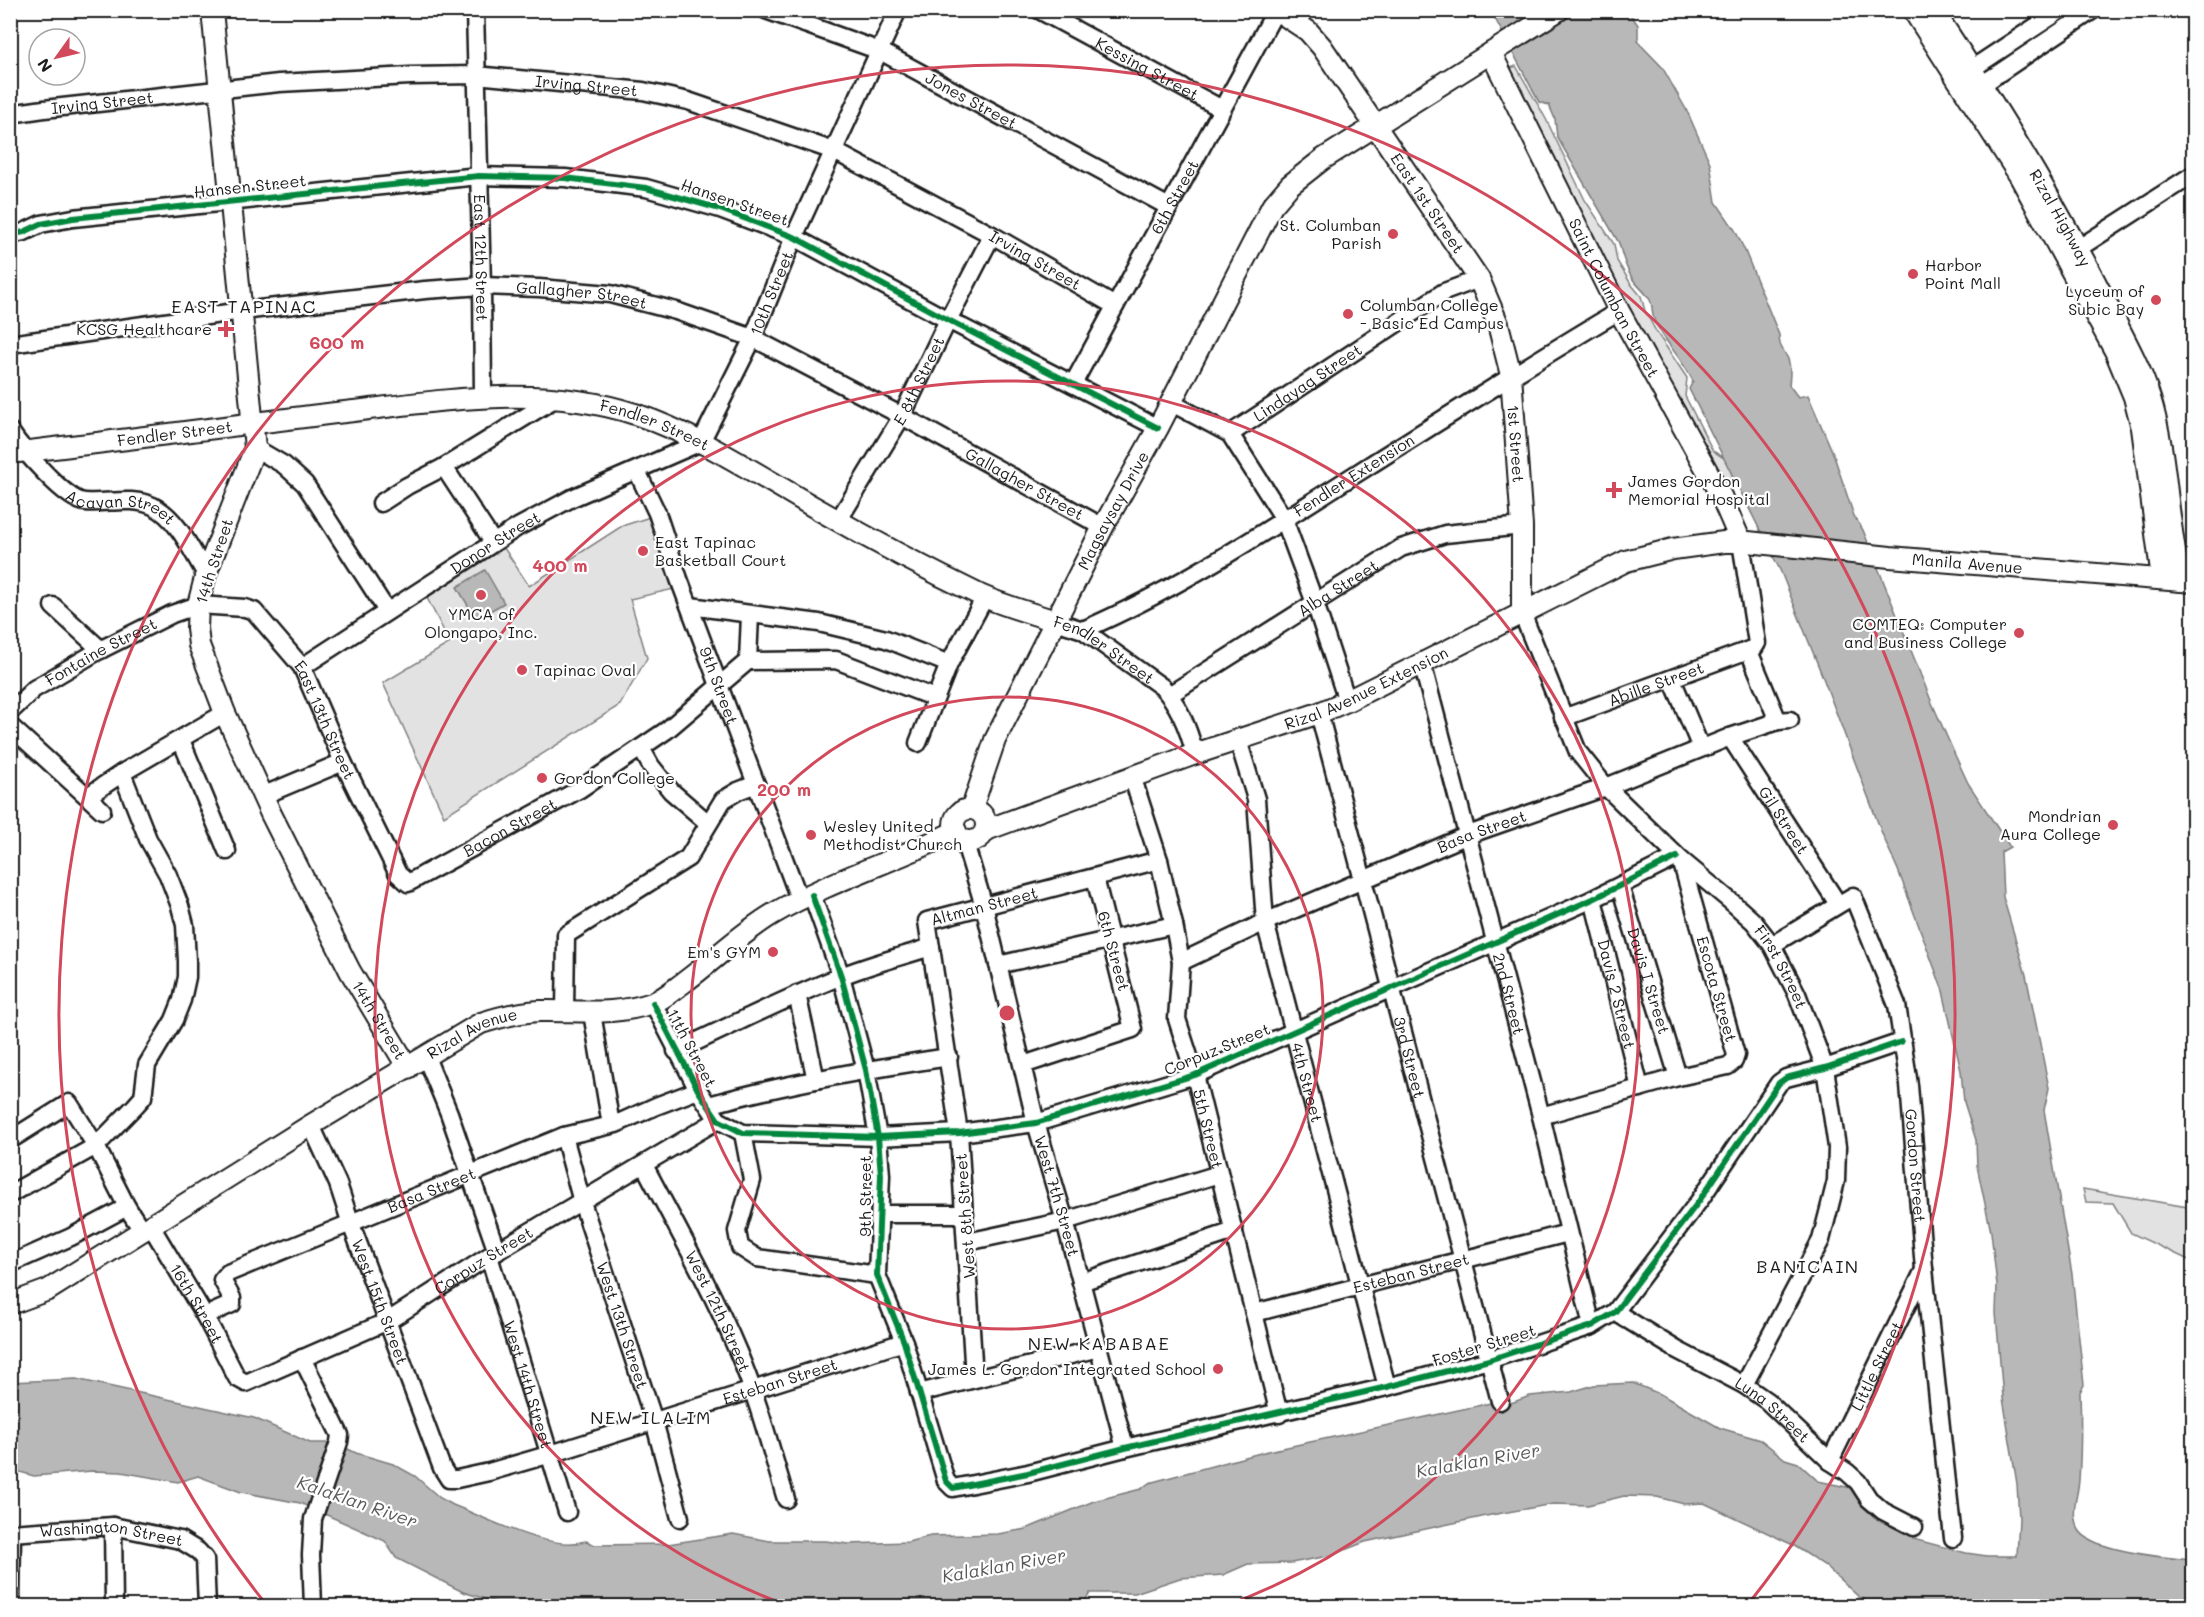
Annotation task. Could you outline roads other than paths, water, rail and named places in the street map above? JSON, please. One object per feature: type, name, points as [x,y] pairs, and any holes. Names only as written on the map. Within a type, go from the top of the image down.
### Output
[{"type":"main road","name":"14th Street","points":[[212,10],[255,448],[206,574],[198,605],[196,628],[199,645],[225,713],[262,796],[351,971],[408,1068]]},
{"type":"main road","points":[[1498,49],[1559,10]]},
{"type":"main road","name":"Rizal Highway","points":[[1913,10],[2033,166],[2072,253],[2132,353],[2150,399],[2157,425],[2179,580]]},
{"type":"main road","name":"Rizal Highway","points":[[1933,10],[1970,82]]},
{"type":"main road","name":"East 1st Street","points":[[1276,11],[1308,31],[1322,47],[1479,279]]},
{"type":"main road","name":"Magsaysay Drive","points":[[972,808],[984,779],[995,740],[1103,527],[1158,428],[1272,206],[1290,185],[1323,159],[1498,49]]},
{"type":"main road","name":"Saint Columban Street","points":[[1498,49],[1619,311],[1721,496],[1751,542]]},
{"type":"main road","name":"1st Street","points":[[1479,279],[1497,324],[1511,375],[1522,526],[1522,613]]},
{"type":"main road","name":"Fendler Street","points":[[16,453],[483,396],[556,398],[611,406],[656,421],[701,442],[838,521],[985,597],[1055,621]]},
{"type":"main road","name":"Manila Avenue","points":[[1751,542],[1890,557],[2179,580]]},
{"type":"main road","name":"Rizal Avenue Extension","points":[[986,830],[1347,701],[1626,561],[1674,549],[1751,542]]},
{"type":"main road","points":[[972,808],[984,816],[986,830],[975,840],[960,835],[956,817],[963,810],[972,808]]},
{"type":"main road","name":"Rizal Avenue","points":[[10,1304],[48,1290],[312,1125],[481,1023],[511,1014],[540,1011],[592,1013],[653,1003],[694,975],[772,915],[806,898],[960,835]]},
{"type":"street","name":"East 12th Street","points":[[475,10],[483,396]]},
{"type":"street","name":"Jones Street","points":[[766,10],[880,51],[1169,207]]},
{"type":"street","name":"10th Street","points":[[701,442],[753,338],[794,237],[898,10]]},
{"type":"street","name":"Kessing Street","points":[[1039,10],[1222,109]]},
{"type":"street","points":[[1970,82],[2061,10]]},
{"type":"street","points":[[1970,82],[2093,10]]},
{"type":"street","name":"6th Street","points":[[1073,384],[1276,11]]},
{"type":"street","name":"Irving Street","points":[[10,114],[220,90],[345,79],[476,75],[643,91],[668,96],[834,151],[992,235],[1115,306]]},
{"type":"street","points":[[2072,253],[2193,174]]},
{"type":"street","name":"Hansen Street","points":[[10,236],[40,225],[73,218],[479,176],[565,178],[646,188],[675,194],[794,237],[948,320],[1158,428]]},
{"type":"street","name":"E 8th Street","points":[[838,521],[902,416],[992,235]]},
{"type":"street","name":"Lindayag Street","points":[[1230,434],[1444,292],[1479,279]]},
{"type":"street","name":"Gallagher Street","points":[[10,344],[242,311],[425,290],[482,286],[610,294],[676,311],[753,338],[902,416],[1103,527]]},
{"type":"street","name":"Fendler Extension","points":[[1083,630],[1163,591],[1284,519],[1511,375],[1619,311]]},
{"type":"street","points":[[381,503],[556,398]]},
{"type":"street","points":[[1170,402],[1230,434],[1284,519],[1316,603],[1347,701]]},
{"type":"street","name":"Acayan Street","points":[[10,431],[16,453],[81,502],[124,500],[152,506],[161,511],[173,522],[206,574]]},
{"type":"street","name":"Donor Street","points":[[302,667],[493,542],[572,498],[701,442]]},
{"type":"street","points":[[255,448],[284,465],[305,484],[387,610]]},
{"type":"street","points":[[444,467],[493,542]]},
{"type":"street","name":"9th Street","points":[[637,471],[657,513],[756,784],[841,976],[866,1070],[878,1137],[881,1214],[877,1275],[904,1342],[946,1481],[951,1487],[958,1487]]},
{"type":"street","name":"Alba Street","points":[[1169,695],[1401,548],[1445,534],[1522,526]]},
{"type":"street","points":[[1749,651],[1757,643],[1751,542]]},
{"type":"street","points":[[918,743],[949,664],[985,597]]},
{"type":"street","name":"Fontaine Street","points":[[10,712],[34,689],[100,650],[160,620],[198,605]]},
{"type":"street","name":"East 13th Street","points":[[198,605],[245,608],[254,611],[302,667],[343,762],[398,874],[405,882],[412,882]]},
{"type":"street","points":[[53,606],[100,650]]},
{"type":"street","points":[[690,606],[830,625],[886,639],[949,664]]},
{"type":"street","name":"First Street","points":[[1522,613],[1578,752],[1606,787],[1679,859],[1754,922],[1772,945],[1797,994],[1825,1068],[1838,1147],[1836,1181],[1829,1209],[1821,1240],[1744,1385]]},
{"type":"street","points":[[750,615],[748,661],[836,660],[935,698]]},
{"type":"street","name":"Fendler Street","points":[[1055,621],[1083,630],[1169,695],[1180,713],[1194,754]]},
{"type":"street","name":"Abille Street","points":[[1563,718],[1749,651]]},
{"type":"street","name":"Basa Street","points":[[1180,962],[1265,922],[1468,835],[1606,787],[1730,737],[1784,721],[1749,651]]},
{"type":"street","name":"Bacon Street","points":[[412,882],[580,789],[667,730],[748,661]]},
{"type":"street","name":"2nd Street","points":[[1422,663],[1468,835],[1592,1326]]},
{"type":"street","points":[[1672,679],[1701,748]]},
{"type":"street","name":"3rd Street","points":[[1319,712],[1500,1401]]},
{"type":"street","points":[[88,796],[122,773],[225,713]]},
{"type":"street","points":[[10,726],[102,810]]},
{"type":"street","name":"Gil Street","points":[[1730,737],[1838,904]]},
{"type":"street","points":[[181,740],[227,851]]},
{"type":"street","name":"4th Street","points":[[1238,740],[1256,800],[1265,922],[1387,1387]]},
{"type":"street","points":[[641,748],[651,766],[671,791],[708,823]]},
{"type":"street","points":[[262,796],[343,762]]},
{"type":"street","points":[[10,1194],[96,1146],[141,1100],[145,1070],[174,1020],[182,1000],[187,976],[185,925],[180,906],[168,875],[148,839],[122,773]]},
{"type":"street","name":"5th Street","points":[[1132,776],[1159,860],[1174,925],[1180,962],[1177,1019],[1195,1076],[1279,1414]]},
{"type":"street","points":[[565,1012],[566,935],[688,858],[723,800],[738,790],[756,784]]},
{"type":"street","name":"West 7th Street","points":[[960,835],[984,906],[1036,1123],[1082,1282],[1125,1448]]},
{"type":"street","name":"Corpuz Street","points":[[241,1382],[246,1383],[388,1321],[493,1254],[718,1120],[743,1133],[878,1137],[959,1133],[1036,1123],[1195,1076],[1679,859]]},
{"type":"street","name":"Escota Street","points":[[1540,1116],[1678,1077],[1728,1066],[1734,1061],[1736,1055],[1679,859]]},
{"type":"street","name":"Altman Street","points":[[676,1051],[797,994],[841,976],[931,948],[927,921],[1159,860]]},
{"type":"street","name":"6th Street","points":[[1023,1065],[1131,1031],[1133,1025],[1095,878]]},
{"type":"street","name":"Davis I Street","points":[[1620,886],[1678,1077]]},
{"type":"street","name":"Gordon Street","points":[[1838,904],[1850,896],[1855,898],[1897,1005],[1909,1085],[1924,1269],[1953,1538]]},
{"type":"street","name":"Davis 2 Street","points":[[1593,899],[1640,1088]]},
{"type":"street","points":[[1772,945],[1838,904]]},
{"type":"street","points":[[998,965],[1174,925]]},
{"type":"street","name":"West 8th Street","points":[[931,948],[959,1133],[974,1378]]},
{"type":"street","points":[[797,994],[816,1080]]},
{"type":"street","name":"11th Street","points":[[653,1003],[676,1051],[709,1105]]},
{"type":"street","points":[[592,1013],[611,1125]]},
{"type":"street","name":"Foster Street","points":[[958,1487],[1028,1473],[1387,1387],[1489,1360],[1592,1326],[1615,1312],[1699,1201],[1779,1083],[1786,1078],[1825,1068],[1901,1042]]},
{"type":"street","name":"West 14th Street","points":[[426,1057],[449,1113],[470,1175],[567,1512]]},
{"type":"street","points":[[718,1120],[709,1105],[866,1070],[949,1057]]},
{"type":"street","name":"Basa Street","points":[[205,1316],[232,1304],[232,1298],[222,1280],[228,1273],[564,1136],[611,1125],[698,1090]]},
{"type":"street","name":"16th Street","points":[[10,1140],[69,1103],[96,1146],[127,1207],[147,1229],[205,1316],[241,1382]]},
{"type":"street","name":"West 15th Street","points":[[312,1125],[338,1184],[442,1468],[449,1479]]},
{"type":"street","points":[[743,1133],[752,1180],[737,1231],[740,1247],[757,1258],[877,1275]]},
{"type":"street","name":"West 13th Street","points":[[564,1136],[582,1202],[654,1421],[680,1518]]},
{"type":"street","name":"West 12th Street","points":[[644,1165],[708,1287],[738,1352],[753,1391],[786,1499]]},
{"type":"street","points":[[967,1242],[1065,1221],[1219,1174]]},
{"type":"street","points":[[10,1264],[71,1237],[127,1207]]},
{"type":"street","points":[[881,1214],[965,1214]]},
{"type":"street","points":[[1082,1282],[1234,1231]]},
{"type":"street","name":"Esteban Street","points":[[1254,1313],[1568,1233]]},
{"type":"street","name":"Little Street","points":[[1830,1461],[1924,1269]]},
{"type":"street","name":"Luna Street","points":[[1615,1312],[1677,1350],[1744,1385],[1767,1401],[1830,1461],[1852,1476],[1862,1486],[1869,1499],[1883,1510],[1914,1527]]},
{"type":"street","name":"Esteban Street","points":[[449,1479],[489,1472],[550,1454],[904,1342]]},
{"type":"street","points":[[919,1393],[1099,1348]]},
{"type":"street","points":[[302,1358],[340,1435],[313,1519],[311,1556],[313,1606]]},
{"type":"street","points":[[113,1526],[114,1606]]},
{"type":"street","name":"Washington Street","points":[[11,1533],[113,1526],[180,1540],[198,1551],[205,1559],[207,1606]]},
{"type":"street","points":[[11,1533],[11,1606]]},
{"type":"water","name":"Kalaklan River","points":[[1491,11],[1628,11],[1638,25],[1638,42],[1662,67],[1687,111],[1710,163],[1716,202],[1735,230],[1745,251],[1788,359],[1789,385],[1798,397],[1808,395],[1833,453],[1854,516],[1863,530],[1955,755],[1968,783],[2010,847],[2001,852],[2003,897],[2026,975],[2049,1088],[2044,1110],[2072,1274],[2084,1385],[2080,1392],[2080,1469],[2074,1512],[2076,1524],[2087,1538],[2114,1549],[2193,1560],[2193,1606],[1878,1606],[1859,1597],[1824,1565],[1793,1545],[1704,1503],[1684,1504],[1657,1497],[1624,1496],[1588,1505],[1553,1504],[1491,1515],[1365,1542],[1329,1556],[1291,1563],[1248,1564],[1223,1575],[1180,1578],[1135,1593],[1090,1593],[1085,1601],[1058,1606],[637,1606],[636,1603],[628,1602],[618,1606],[508,1606],[463,1592],[396,1558],[385,1541],[300,1503],[241,1492],[198,1476],[178,1482],[121,1472],[92,1471],[34,1476],[13,1470],[11,1473],[11,1382],[76,1379],[254,1418],[310,1443],[336,1443],[356,1453],[393,1464],[415,1476],[440,1498],[453,1505],[519,1532],[555,1542],[586,1541],[595,1545],[668,1544],[733,1534],[770,1541],[826,1541],[848,1544],[908,1542],[930,1536],[998,1534],[1026,1529],[1094,1501],[1141,1489],[1149,1483],[1264,1452],[1500,1401],[1511,1403],[1530,1396],[1571,1392],[1594,1385],[1633,1383],[1662,1395],[1720,1428],[1761,1440],[1785,1459],[1798,1463],[1818,1481],[1856,1489],[1911,1531],[1913,1539],[1966,1553],[2017,1556],[2019,1519],[2017,1484],[2003,1398],[1996,1313],[1997,1285],[1991,1232],[1977,1166],[1976,1140],[1964,1102],[1961,1071],[1943,991],[1781,572],[1689,389],[1693,381],[1657,326],[1650,300],[1630,274],[1619,243],[1557,137],[1555,119],[1549,105],[1539,102]]},
{"type":"water","name":"YMCA of Olongapo, Inc.","points":[[485,570],[504,603],[476,619],[457,587]]},
{"type":"place","name":"St. Columban Parish","points":[[1393,234]]},
{"type":"place","name":"Harbor Point Mall","points":[[1913,274]]},
{"type":"place","name":"Lyceum of Subic Bay","points":[[2156,300]]},
{"type":"place","name":"Columban College - Basic Ed Campus","points":[[1348,314]]},
{"type":"place","name":"KCSG Healthcare","points":[[226,329]]},
{"type":"place","name":"James Gordon Memorial Hospital","points":[[1614,490]]},
{"type":"place","name":"East Tapinac Basketball Court","points":[[643,551]]},
{"type":"place","name":"YMCA of Olongapo, Inc.","points":[[481,595]]},
{"type":"place","name":"COMTEQ: Computer and Business College","points":[[2019,633]]},
{"type":"place","name":"Tapinac Oval","points":[[522,670]]},
{"type":"place","name":"Gordon College","points":[[542,778]]},
{"type":"place","name":"Mondrian Aura College","points":[[2113,825]]},
{"type":"place","name":"Wesley United Methodist Church","points":[[811,835]]},
{"type":"place","name":"Em's GYM","points":[[773,952]]},
{"type":"place","name":"James L. Gordon Integrated School","points":[[1218,1369]]},
{"type":"district","name":"EAST TAPINAC","points":[[244,307]]},
{"type":"district","name":"BANICAIN","points":[[1808,1267]]},
{"type":"district","name":"NEW KABABAE","points":[[1099,1344]]},
{"type":"district","name":"NEW ILALIM","points":[[651,1418]]}]
